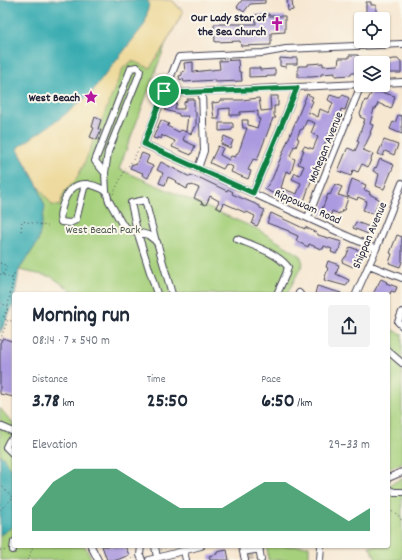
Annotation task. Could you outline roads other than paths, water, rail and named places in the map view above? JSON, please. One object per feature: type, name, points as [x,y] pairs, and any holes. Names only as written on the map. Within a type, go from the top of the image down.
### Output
[{"type":"street","points":[[354,84],[202,92],[173,93],[164,91],[179,57],[267,53],[286,49],[402,44]]},
{"type":"street","points":[[105,173],[94,161],[131,68],[137,67],[140,70],[140,75],[108,152],[105,173],[106,191],[108,198],[122,224],[130,230],[148,234],[157,242]]},
{"type":"street","points":[[390,83],[402,82]]},
{"type":"street","points":[[253,193],[297,88]]},
{"type":"street","name":"Rippowam Road","points":[[164,91],[144,144],[376,249]]},
{"type":"street","points":[[198,168],[204,151],[202,92]]},
{"type":"street","name":"Mohegan Avenue","points":[[308,217],[358,92]]},
{"type":"street","points":[[88,184],[84,188],[82,194],[76,220],[70,224],[62,222],[59,217],[70,189],[81,184],[88,184],[95,185],[106,191]]},
{"type":"street","name":"Shippan Avenue","points":[[357,292],[402,186]]},
{"type":"street","points":[[156,292],[137,232],[131,203],[145,200],[171,292]]},
{"type":"street","points":[[237,239],[273,255],[284,262],[288,267],[278,292]]},
{"type":"street","points":[[369,265],[402,278]]},
{"type":"street","points":[[402,312],[398,322],[402,326]]},
{"type":"street","points":[[390,353],[402,363]]},
{"type":"street","points":[[0,426],[12,431]]},
{"type":"street","points":[[12,439],[3,445],[12,453]]},
{"type":"street","points":[[390,477],[402,472]]},
{"type":"street","points":[[390,490],[394,492],[402,492]]},
{"type":"street","points":[[92,548],[98,560]]},
{"type":"street","points":[[149,560],[156,552],[184,551],[195,548]]},
{"type":"street","points":[[246,553],[260,548],[261,560]]},
{"type":"street","points":[[320,560],[321,548]]},
{"type":"street","points":[[184,551],[186,560]]},
{"type":"water","points":[[0,0],[147,0],[149,3],[145,24],[91,93],[62,117],[17,148],[38,186],[45,207],[38,242],[19,270],[15,292],[12,292],[12,308],[0,333]]},
{"type":"water","points":[[0,455],[3,457],[12,472],[12,527],[0,535]]},
{"type":"tunnel","points":[[250,554],[251,560]]},
{"type":"place","name":"Our Lady Star of the Sea Church","points":[[277,24]]},
{"type":"place","name":"West Beach","points":[[91,97]]},
{"type":"park label","name":"West Beach Park","points":[[103,229]]}]
